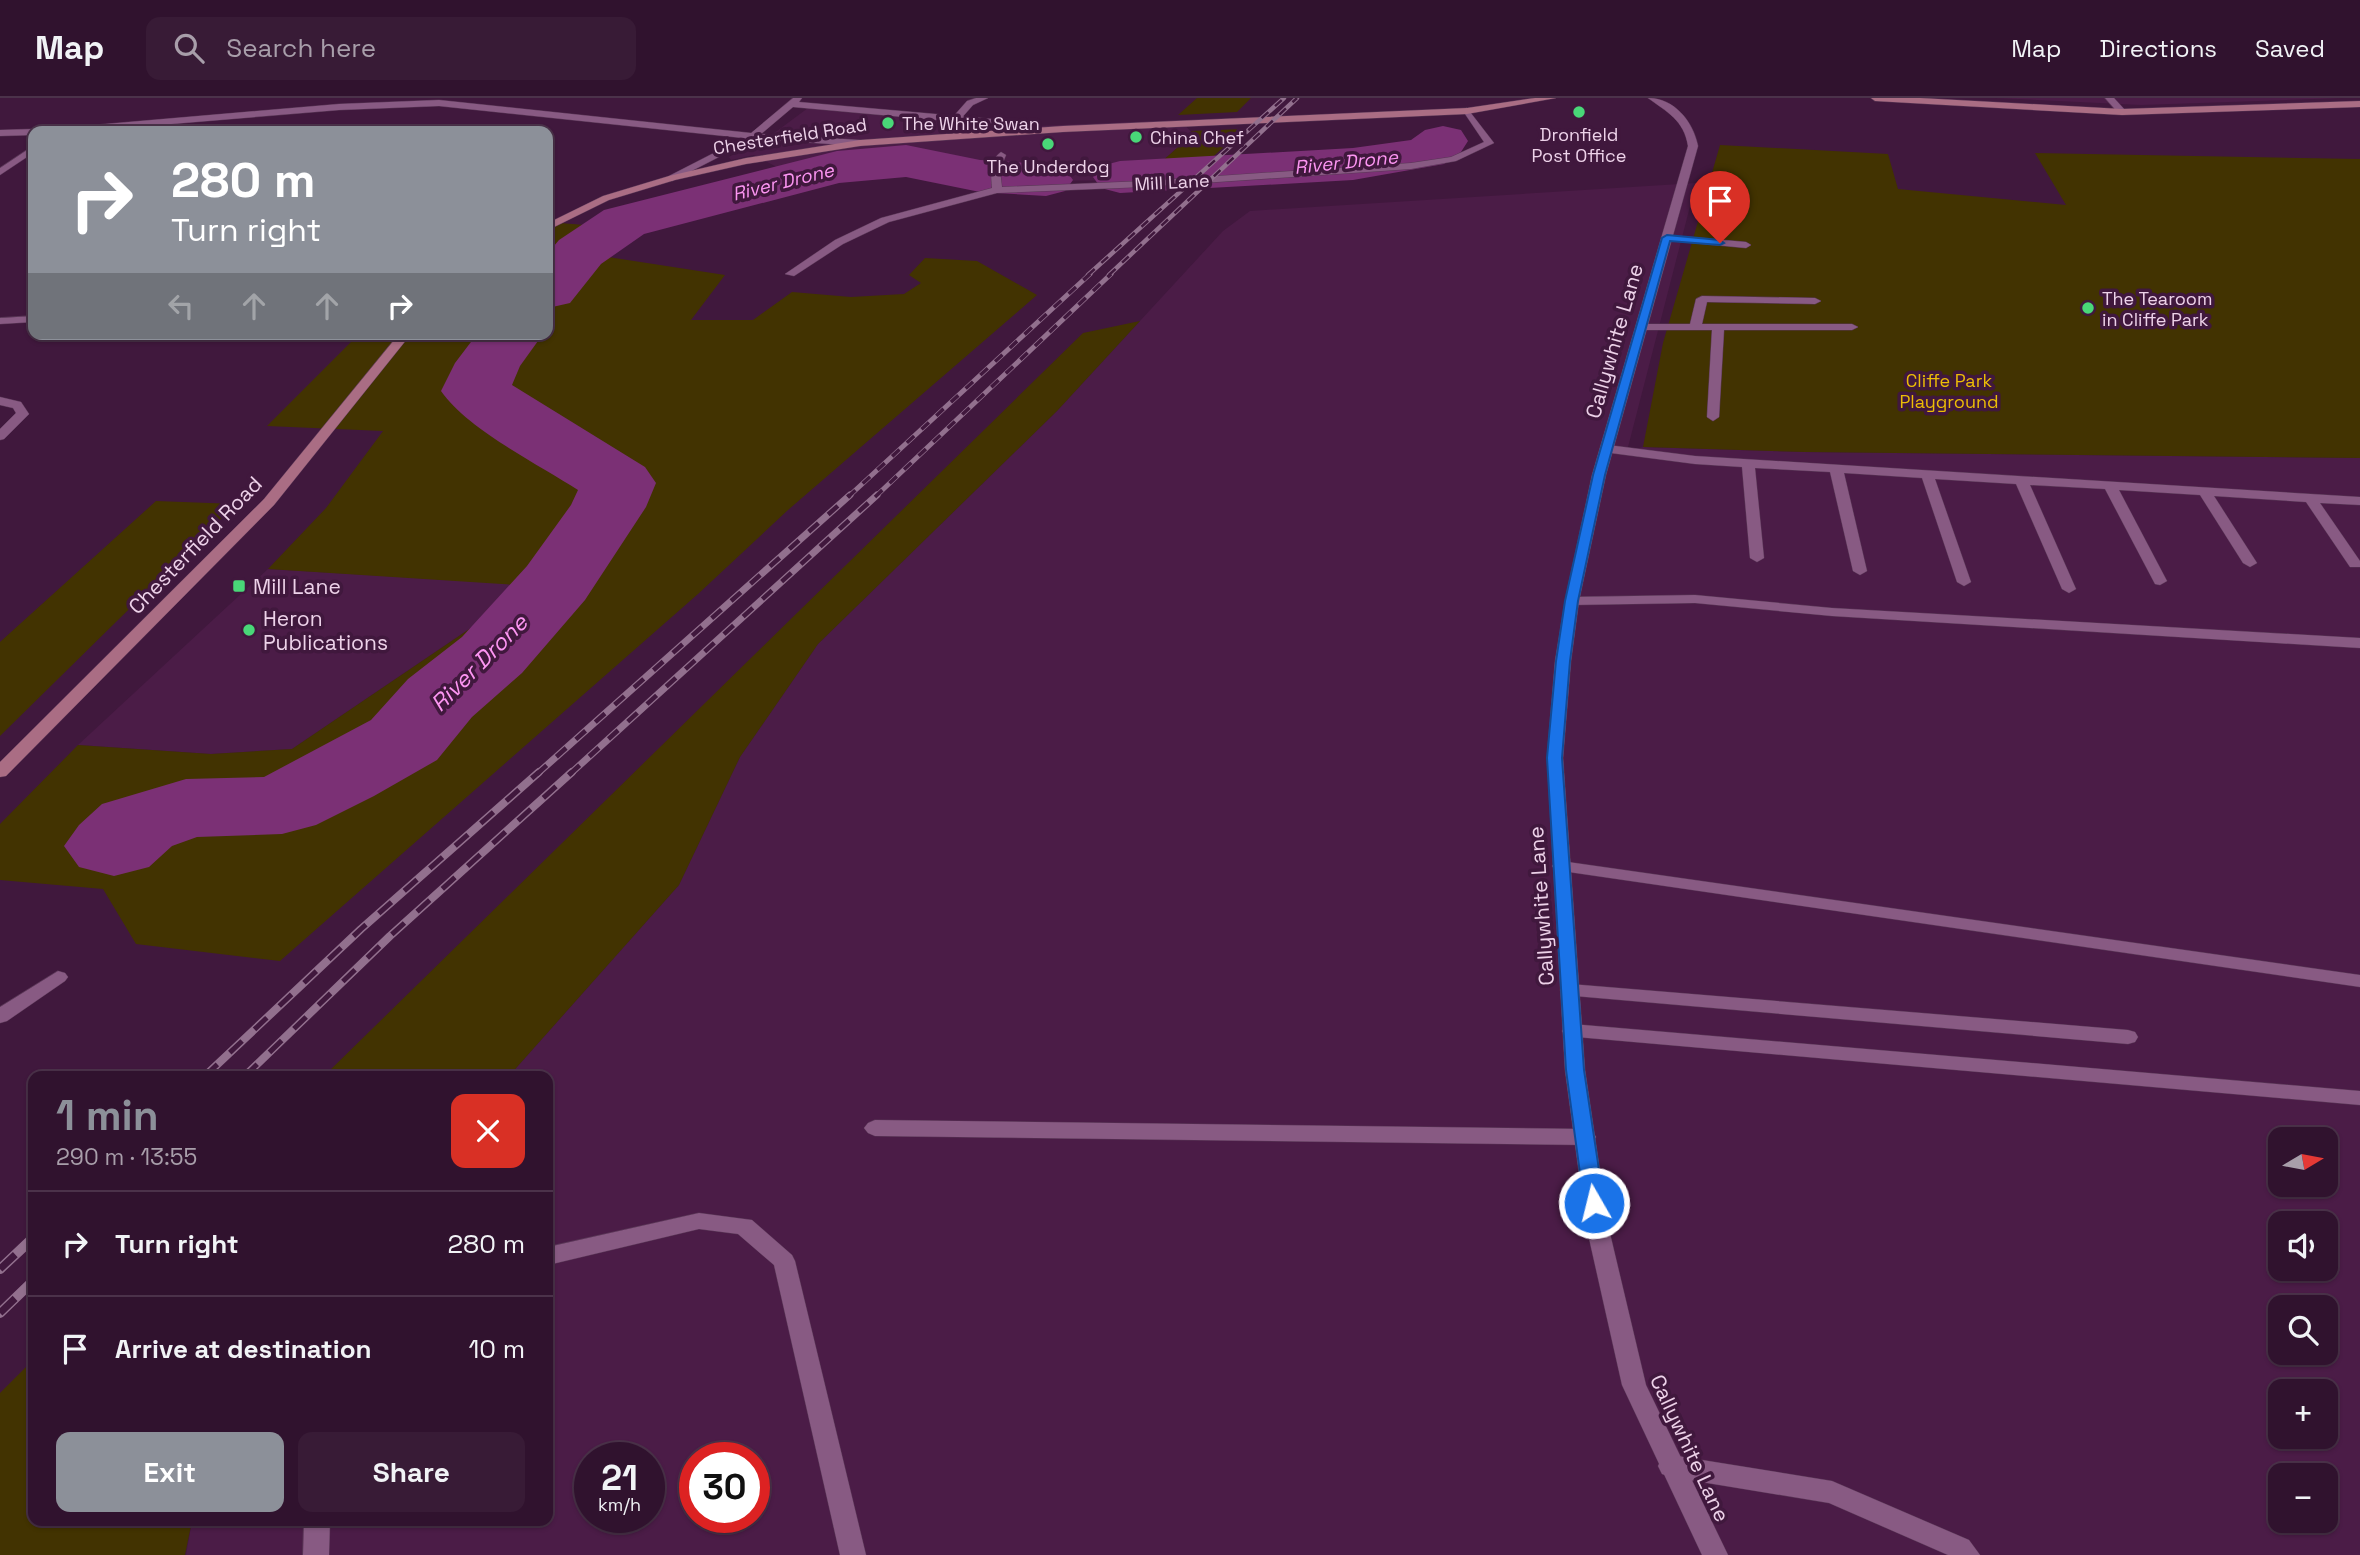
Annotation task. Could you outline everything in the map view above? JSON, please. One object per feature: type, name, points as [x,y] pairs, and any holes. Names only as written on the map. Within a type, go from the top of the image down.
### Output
[{"type":"main road","name":"Chesterfield Road","points":[[553,224],[606,198],[672,177],[746,161],[860,143],[1063,129],[1467,111],[1552,98]]},
{"type":"main road","points":[[1875,98],[2122,112],[2360,104]]},
{"type":"main road","name":"Chesterfield Road","points":[[0,772],[269,502],[400,340]]},
{"type":"street","points":[[476,105],[491,98]]},
{"type":"street","points":[[955,120],[970,103],[984,98]]},
{"type":"street","name":"Callywhite Lane","points":[[1653,98],[1673,110],[1684,121],[1692,135],[1693,146],[1599,475],[1572,601],[1563,661],[1555,758],[1572,1031],[1597,1225],[1634,1385],[1715,1555]]},
{"type":"street","points":[[2109,98],[2122,112]]},
{"type":"street","points":[[672,177],[753,136],[796,101],[992,122]]},
{"type":"street","points":[[112,126],[366,102],[476,105],[753,136],[860,143]]},
{"type":"street","name":"Mill Lane","points":[[790,274],[839,242],[885,220],[996,186],[1262,177],[1411,166],[1453,159],[1489,143],[1467,111]]},
{"type":"street","points":[[0,133],[28,132]]},
{"type":"street","points":[[0,172],[28,152]]},
{"type":"street","points":[[996,186],[996,170],[1001,155]]},
{"type":"street","points":[[1667,238],[1746,245]]},
{"type":"street","points":[[1695,327],[1702,299],[1815,301]]},
{"type":"street","points":[[0,321],[28,320]]},
{"type":"street","points":[[1642,327],[1852,327]]},
{"type":"street","points":[[1713,417],[1718,327]]},
{"type":"street","points":[[0,401],[17,405],[23,414],[0,436]]},
{"type":"street","points":[[1608,449],[1748,463],[2360,501]]},
{"type":"street","points":[[1748,463],[1757,558]]},
{"type":"street","points":[[1836,468],[1860,571]]},
{"type":"street","points":[[1927,474],[1964,582]]},
{"type":"street","points":[[2021,480],[2069,589]]},
{"type":"street","points":[[2110,486],[2160,581]]},
{"type":"street","points":[[2205,492],[2250,563]]},
{"type":"street","points":[[2310,498],[2356,564]]},
{"type":"street","points":[[1572,601],[1695,599],[1832,612],[2360,643]]},
{"type":"street","points":[[1560,866],[2360,981]]},
{"type":"street","points":[[0,1016],[58,977]]},
{"type":"street","points":[[1570,990],[2128,1037]]},
{"type":"street","points":[[1572,1031],[2360,1098]]},
{"type":"street","points":[[875,1128],[1585,1138]]},
{"type":"street","points":[[553,1255],[699,1221],[744,1226],[784,1261],[853,1555]]},
{"type":"street","points":[[1671,1466],[1832,1492],[1960,1548],[1967,1555]]},
{"type":"street","points":[[316,1555],[317,1526]]},
{"type":"shaded area","points":[[1995,98],[2343,98],[2141,105]]},
{"type":"shaded area","points":[[808,108],[1036,126],[1180,120],[1193,134],[1160,163],[1154,162],[1157,180],[1006,181],[953,174],[905,163],[805,182],[754,155],[731,160],[729,157],[777,131]]},
{"type":"shaded area","points":[[1696,183],[1627,451],[1643,447],[1805,452],[2360,458],[2360,1555],[186,1555],[191,1526],[553,1526],[553,1071],[513,1071],[679,885],[740,757],[818,644],[1057,411],[1223,231],[1250,211]]},
{"type":"shaded area","points":[[268,569],[534,585],[292,749],[211,754],[78,745]]},
{"type":"green space","points":[[1197,98],[1251,98],[1237,112],[1178,115]]},
{"type":"green space","points":[[1244,129],[1189,178],[1157,180],[1154,162],[1160,163],[1193,134],[1191,131]]},
{"type":"green space","name":"Cliffe Park Playground","points":[[1720,145],[1888,154],[1898,189],[2066,205],[2035,153],[2360,159],[2360,458],[1805,452],[1643,447],[1663,343]]},
{"type":"green space","points":[[553,222],[633,229],[595,255],[725,275],[691,320],[753,320],[792,292],[851,297],[904,294],[921,283],[909,275],[925,258],[977,261],[1037,295],[788,510],[698,594],[280,961],[136,944],[103,889],[0,880],[0,824],[78,745],[211,754],[292,749],[533,586],[268,569],[326,508],[383,431],[267,426],[353,340],[553,340]]},
{"type":"green space","points":[[1140,321],[1057,411],[818,644],[740,757],[679,885],[513,1071],[329,1071],[1083,333]]},
{"type":"green space","points":[[156,501],[236,504],[0,736],[0,642]]},
{"type":"green space","points":[[28,1365],[28,1526],[191,1526],[185,1555],[0,1555],[0,1393]]},
{"type":"waterway","name":"River Drone","points":[[1120,177],[1353,164],[1426,153],[1443,141]]},
{"type":"waterway","name":"River Drone","points":[[553,284],[580,252],[624,222],[837,167],[906,161],[980,176],[1046,180]]},
{"type":"waterway","name":"River Drone","points":[[114,846],[137,825],[186,808],[282,805],[341,776],[404,740],[440,698],[492,655],[556,583],[608,507],[619,483],[475,391],[488,363],[506,340]]},
{"type":"railway","points":[[1088,275],[1284,98]]},
{"type":"railway","points":[[1109,275],[1297,98]]},
{"type":"railway","points":[[848,497],[1090,274]]},
{"type":"railway","points":[[875,497],[1111,274]]},
{"type":"railway","points":[[537,774],[850,495]]},
{"type":"railway","points":[[570,774],[877,495]]},
{"type":"railway","points":[[210,1071],[361,929],[539,772]]},
{"type":"railway","points":[[250,1071],[390,936],[572,772]]},
{"type":"railway","points":[[0,1269],[28,1243]]},
{"type":"railway","points":[[0,1313],[28,1286]]},
{"type":"place","name":"Dronfield Post Office","points":[[1579,112]]},
{"type":"place","name":"The White Swan","points":[[888,123]]},
{"type":"place","name":"China Chef","points":[[1136,137]]},
{"type":"place","name":"The Underdog","points":[[1048,144]]},
{"type":"place","name":"The Tearoom in Cliffe Park","points":[[2088,308]]},
{"type":"place","name":"Mill Lane","points":[[239,586]]},
{"type":"place","name":"Heron Publications","points":[[249,630]]},
{"type":"route","points":[[1594,1203],[1575,1070],[1560,866],[1555,758],[1563,661],[1572,601],[1599,475],[1667,238],[1720,243]]}]
